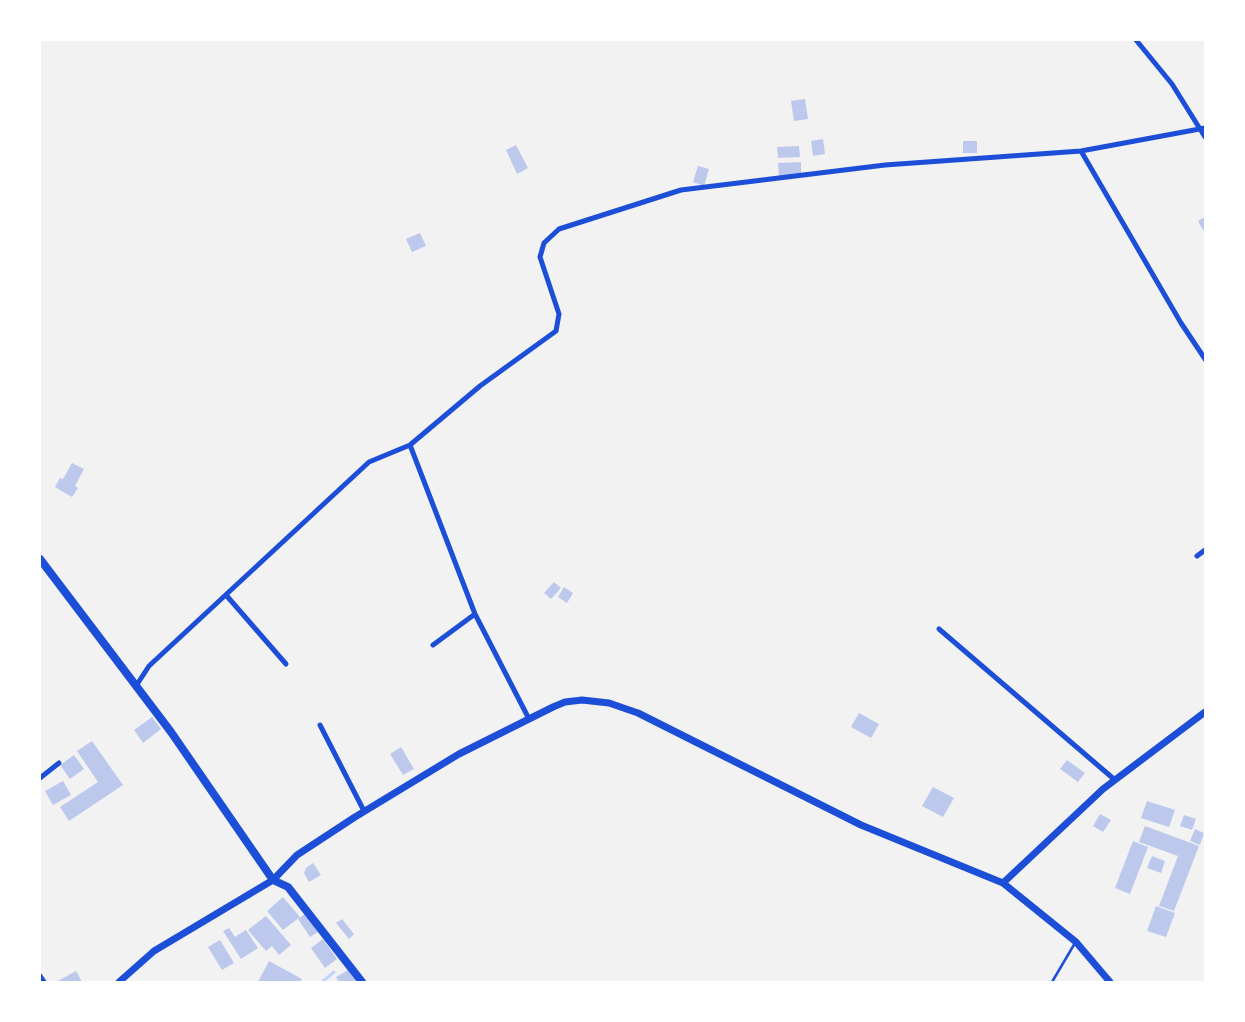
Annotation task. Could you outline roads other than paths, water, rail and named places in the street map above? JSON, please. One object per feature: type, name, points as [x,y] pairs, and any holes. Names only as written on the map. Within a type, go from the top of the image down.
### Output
[{"type":"main road","points":[[40,559],[171,732],[273,880],[288,887],[362,982]]},
{"type":"street","points":[[1136,40],[1172,84],[1203,129],[1205,137]]},
{"type":"street","points":[[136,686],[149,666],[369,462],[410,445],[480,386],[556,330],[559,314],[540,257],[544,243],[559,230],[681,190],[885,165],[1081,151],[1203,129]]},
{"type":"street","points":[[1081,151],[1134,238],[1181,323],[1205,358]]},
{"type":"street","points":[[410,445],[475,614],[529,719]]},
{"type":"street","points":[[1197,556],[1205,550]]},
{"type":"street","points":[[226,595],[286,664]]},
{"type":"street","points":[[433,645],[475,614]]},
{"type":"street","points":[[939,629],[1115,780]]},
{"type":"street","points":[[119,982],[154,951],[273,880],[297,855],[364,811],[459,754],[565,702],[582,700],[609,703],[638,712],[861,825],[1003,883],[1076,942],[1110,982]]},
{"type":"street","points":[[1003,883],[1115,780],[1205,712]]},
{"type":"street","points":[[320,725],[364,811]]},
{"type":"street","points":[[40,778],[59,762]]},
{"type":"street","points":[[40,976],[44,982]]},
{"type":"lane","points":[[1052,982],[1076,942]]},
{"type":"waterway","points":[[322,982],[334,972]]}]
